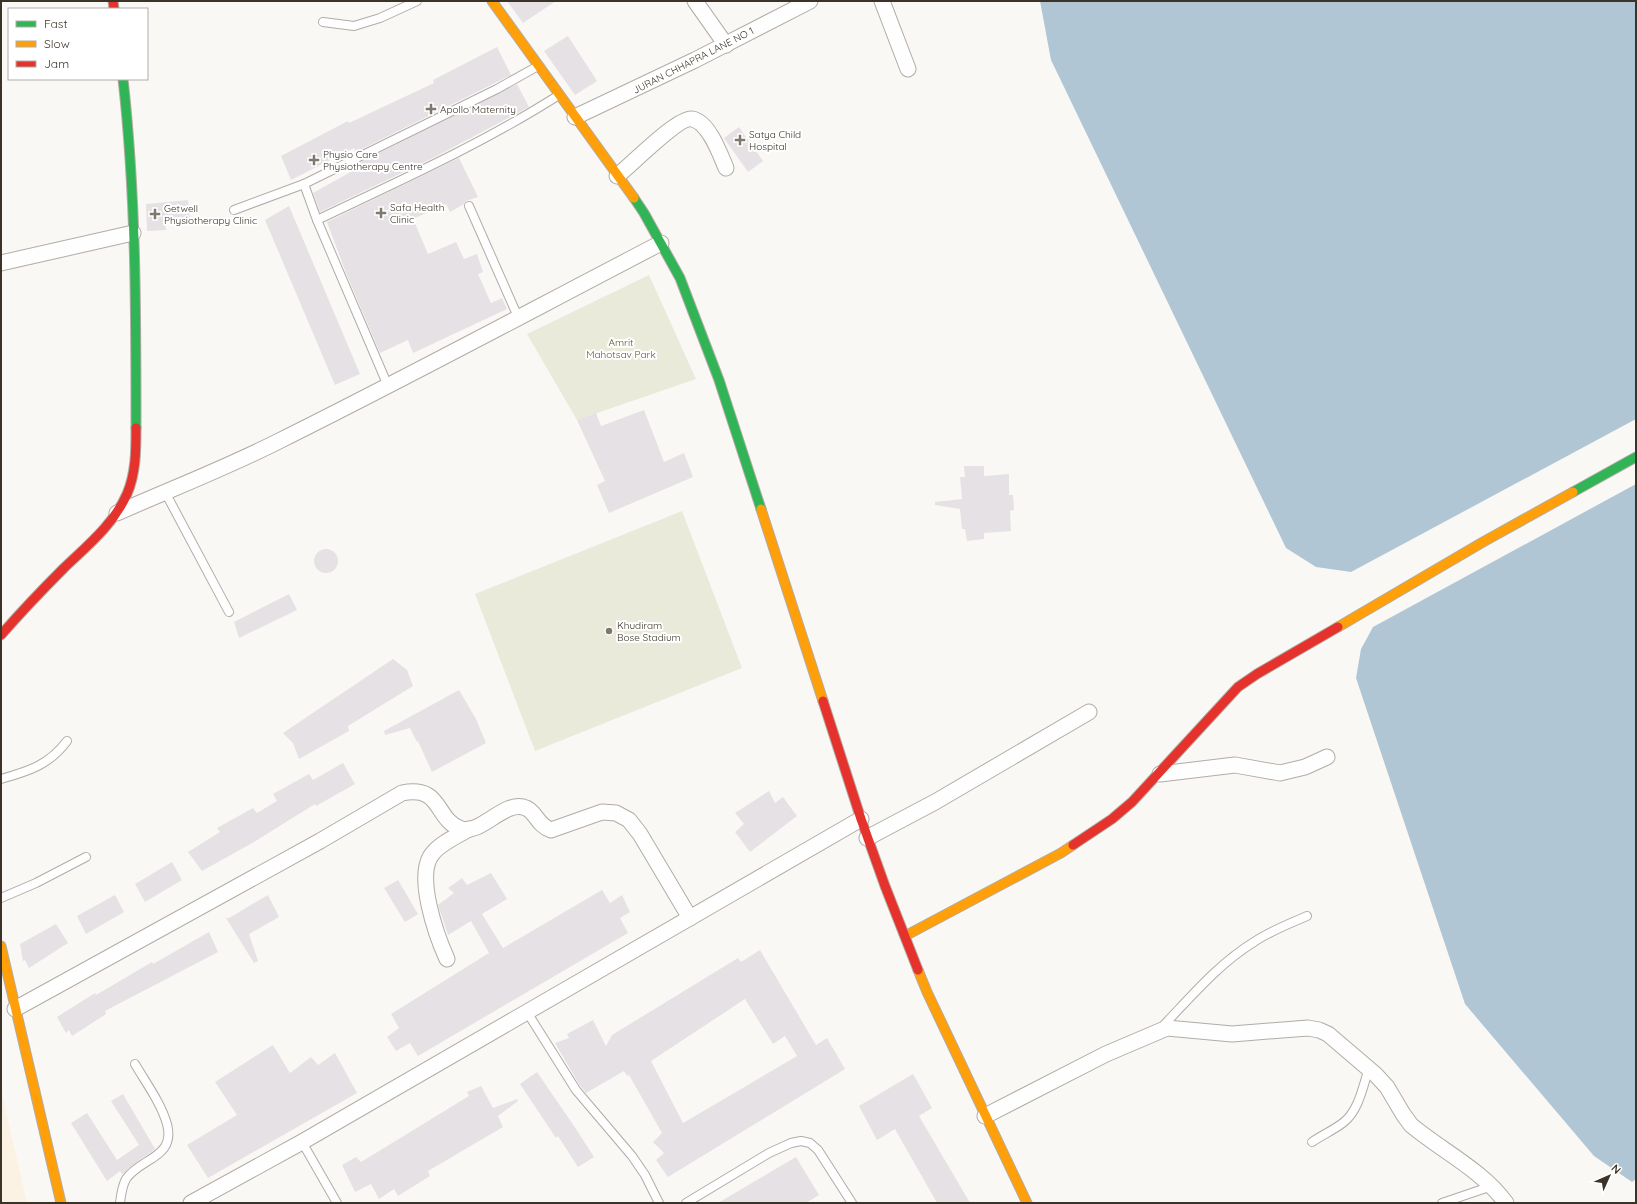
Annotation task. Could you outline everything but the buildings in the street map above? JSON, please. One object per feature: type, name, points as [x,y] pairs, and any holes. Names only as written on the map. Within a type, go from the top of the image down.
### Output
[{"type":"main road","points":[[492,1],[644,213],[680,278],[719,380],[867,838],[927,992],[1027,1203]]},
{"type":"main road","points":[[1,635],[36,595],[117,513],[128,494],[133,473],[136,449],[133,234],[130,141],[123,80]]},
{"type":"main road","points":[[905,936],[1061,853],[1088,837],[1132,802],[1160,774],[1238,687],[1257,674],[1483,542],[1636,457]]},
{"type":"main road","points":[[1,946],[61,1203]]},
{"type":"street","points":[[695,1],[726,45]]},
{"type":"street","name":"JURAN CHHAPRA LANE NO 1","points":[[575,117],[726,45],[810,1]]},
{"type":"street","points":[[882,1],[908,69]]},
{"type":"street","points":[[617,176],[659,138],[688,118],[699,122],[706,129],[712,138],[726,168]]},
{"type":"street","points":[[1,263],[133,234]]},
{"type":"street","points":[[117,513],[265,448],[388,386],[661,243]]},
{"type":"street","points":[[867,838],[941,799],[1089,712]]},
{"type":"street","points":[[1160,774],[1235,765],[1280,772],[1305,767],[1327,757]]},
{"type":"street","points":[[15,1009],[320,841],[402,793],[412,791],[423,792],[434,801],[453,824],[461,829],[469,829]]},
{"type":"street","points":[[447,959],[437,937],[431,916],[425,874],[427,862],[432,853],[440,846],[510,808],[526,808],[544,828],[551,830],[602,812],[616,813],[629,820],[640,834],[690,918]]},
{"type":"street","points":[[191,1203],[302,1142],[861,819]]},
{"type":"street","points":[[985,1116],[1106,1054],[1167,1028],[1232,1034],[1288,1029],[1319,1030],[1338,1041],[1369,1068],[1387,1087],[1411,1125],[1492,1186],[1506,1203]]},
{"type":"lane","points":[[323,22],[354,26],[380,18],[417,1]]},
{"type":"lane","points":[[234,210],[304,184],[490,92],[538,66]]},
{"type":"lane","points":[[317,220],[477,143],[530,114],[559,95]]},
{"type":"lane","points":[[304,184],[317,220],[388,386]]},
{"type":"lane","points":[[469,206],[518,317]]},
{"type":"lane","points":[[166,492],[229,612]]},
{"type":"lane","points":[[1,779],[35,768],[59,752],[67,741]]},
{"type":"lane","points":[[1,898],[36,883],[86,857]]},
{"type":"lane","points":[[1158,1031],[1216,972],[1236,955],[1270,932],[1307,916]]},
{"type":"lane","points":[[527,1012],[576,1090],[632,1156],[645,1175],[659,1203]]},
{"type":"lane","points":[[120,1203],[122,1188],[126,1180],[135,1170],[163,1150],[168,1139],[162,1111],[135,1064]]},
{"type":"lane","points":[[1312,1142],[1351,1115],[1356,1106],[1369,1068]]},
{"type":"lane","points":[[686,1203],[769,1154],[792,1143],[801,1141],[810,1143],[818,1150],[852,1203]]},
{"type":"lane","points":[[302,1142],[337,1203]]},
{"type":"lane","points":[[1442,1203],[1492,1186]]},
{"type":"shaded area","points":[[1,1090],[12,1137],[27,1203],[1,1203]]},
{"type":"green space","name":"Amrit Mahotsav Park","points":[[649,275],[696,379],[577,420],[527,334]]},
{"type":"green space","name":"Khudiram Bose Stadium","points":[[682,511],[742,668],[535,751],[475,594]]},
{"type":"water","points":[[1040,1],[1636,1],[1636,419],[1351,572],[1316,567],[1286,548],[1051,60]]},
{"type":"water","points":[[1636,484],[1636,1179],[1632,1182],[1594,1156],[1465,1004],[1356,678],[1361,649],[1373,627]]},
{"type":"traffic: fast","points":[[123,80],[131,166],[133,210],[136,428]]},
{"type":"traffic: fast","points":[[634,198],[680,278],[719,380],[761,509]]},
{"type":"traffic: fast","points":[[1573,492],[1636,457]]},
{"type":"traffic: slow","points":[[492,1],[634,198]]},
{"type":"traffic: slow","points":[[1338,627],[1483,542],[1573,492]]},
{"type":"traffic: slow","points":[[761,509],[823,701]]},
{"type":"traffic: slow","points":[[905,936],[1061,853],[1073,845]]},
{"type":"traffic: slow","points":[[1,946],[61,1203]]},
{"type":"traffic: slow","points":[[918,970],[1027,1203]]},
{"type":"traffic: jam","points":[[113,1],[114,8]]},
{"type":"traffic: jam","points":[[1,635],[64,568],[91,543],[122,505],[130,486],[134,470],[136,428]]},
{"type":"traffic: jam","points":[[1073,845],[1112,819],[1132,802],[1238,687],[1257,674],[1338,627]]},
{"type":"traffic: jam","points":[[823,701],[861,819],[885,886],[918,970]]},
{"type":"place","name":"Apollo Maternity","points":[[431,109]]},
{"type":"place","name":"Satya Child Hospital","points":[[740,140]]},
{"type":"place","name":"Physio Care Physiotherapy Centre","points":[[314,160]]},
{"type":"place","name":"Safa Health Clinic","points":[[381,213]]},
{"type":"place","name":"Getwell Physiotherapy Clinic","points":[[155,214]]},
{"type":"place","name":"Khudiram Bose Stadium","points":[[609,631]]}]
